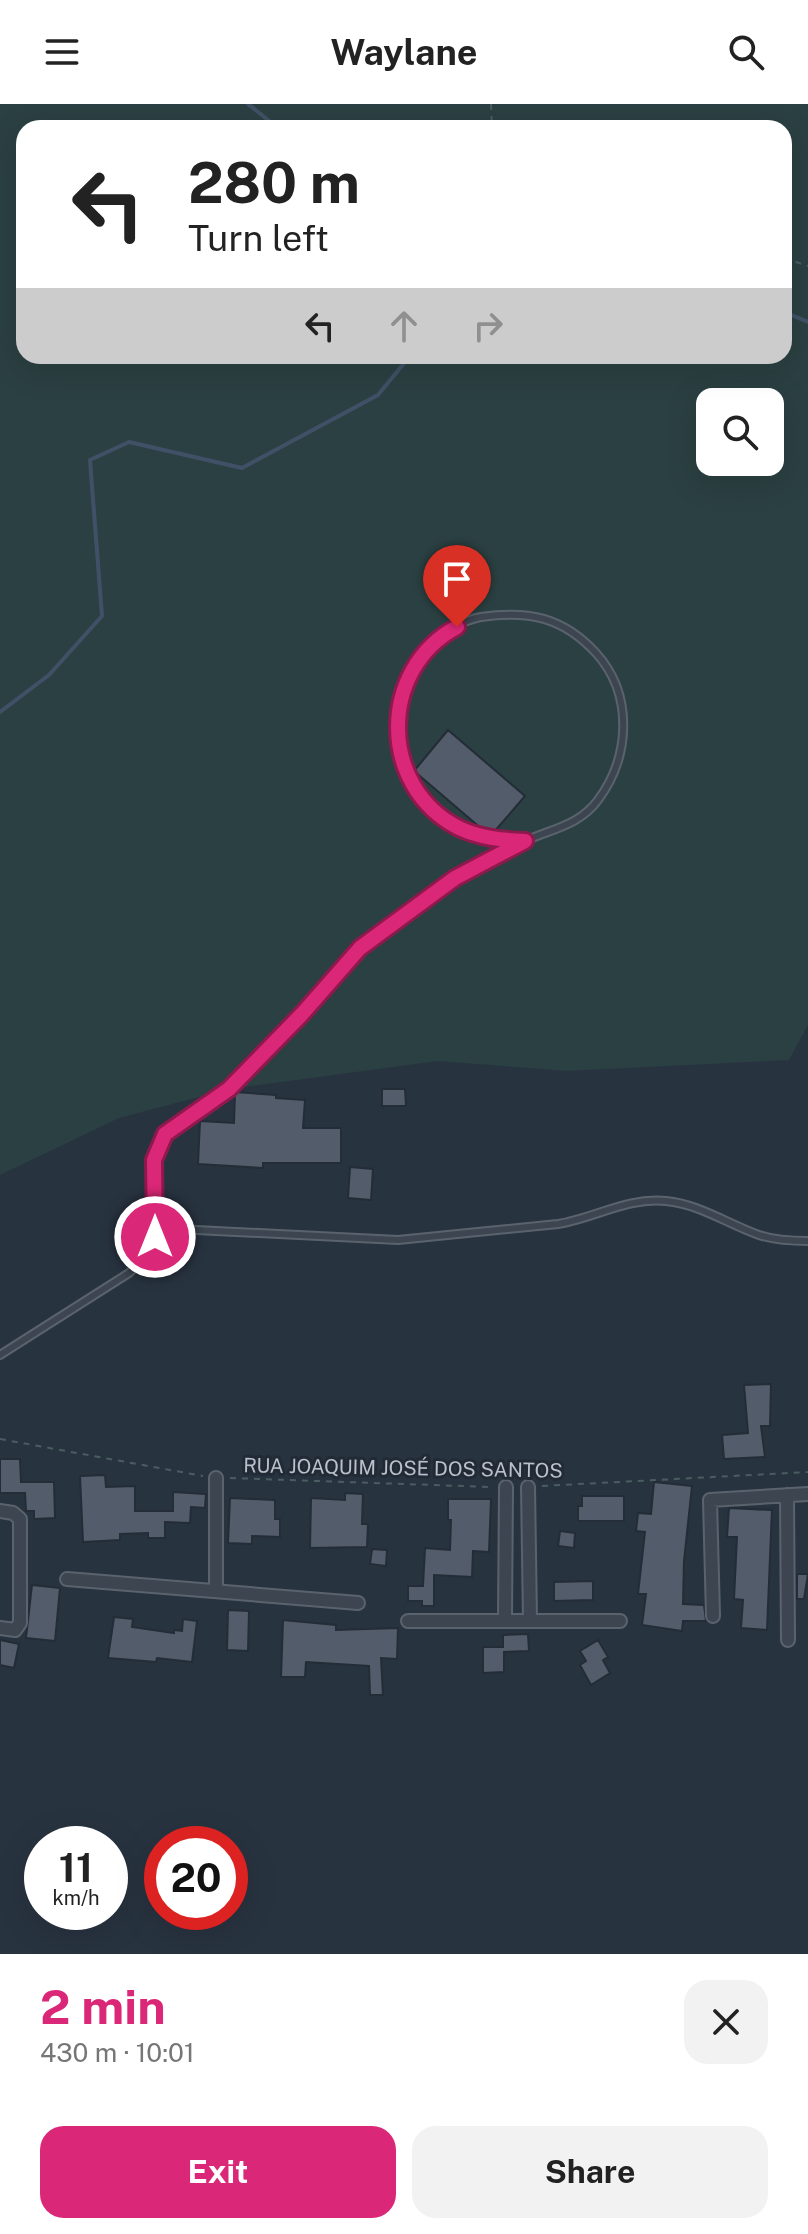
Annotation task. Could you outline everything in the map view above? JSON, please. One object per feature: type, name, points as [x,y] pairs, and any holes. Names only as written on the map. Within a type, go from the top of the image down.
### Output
[{"type":"street","points":[[216,1478],[216,1590]]},
{"type":"street","points":[[505,1620],[506,1487]]},
{"type":"street","points":[[528,1487],[530,1620]]},
{"type":"street","points":[[713,1616],[710,1500],[808,1494]]},
{"type":"street","points":[[787,1495],[788,1640]]},
{"type":"street","points":[[0,1511],[13,1513],[20,1519],[20,1623],[15,1630],[0,1628]]},
{"type":"street","points":[[67,1579],[358,1603]]},
{"type":"street","points":[[408,1621],[620,1621]]},
{"type":"lane","points":[[0,1355],[143,1261],[156,1228],[154,1160],[165,1134],[229,1089],[302,1014],[360,948],[455,878],[525,841],[567,826],[596,804],[616,773],[625,737],[622,699],[607,665],[581,637],[549,619],[511,612],[474,618],[440,636],[415,664],[400,698],[397,736],[407,773],[428,805],[458,827],[494,839],[525,841]]},
{"type":"lane","points":[[156,1228],[398,1240],[580,1221],[604,1209],[646,1200],[669,1201],[699,1209],[763,1236],[808,1241]]},
{"type":"path","name":"RUA JOAQUIM JOSÉ DOS SANTOS","points":[[0,1439],[216,1478],[506,1487]]},
{"type":"path","name":"RUA JOAQUIM JOSÉ DOS SANTOS","points":[[528,1487],[808,1472]]},
{"type":"green space","points":[[0,104],[808,104],[808,1025],[789,1060],[567,1071],[437,1061],[229,1089],[119,1118],[0,1175]]},
{"type":"building","points":[[448,730],[525,796],[494,832],[483,830],[414,771]]},
{"type":"building","points":[[382,1089],[405,1089],[406,1106],[382,1106]]},
{"type":"building","points":[[235,1092],[305,1100],[303,1128],[341,1128],[341,1163],[263,1163],[263,1168],[198,1164],[200,1121],[234,1123]]},
{"type":"building","points":[[350,1167],[373,1169],[371,1200],[348,1198]]},
{"type":"building","points":[[771,1384],[770,1426],[761,1426],[765,1457],[724,1459],[722,1435],[748,1433],[744,1385]]},
{"type":"building","points":[[0,1459],[20,1459],[21,1482],[54,1482],[55,1518],[34,1519],[34,1511],[26,1511],[25,1493],[0,1493]]},
{"type":"building","points":[[105,1475],[106,1487],[135,1486],[135,1511],[173,1511],[173,1492],[206,1494],[205,1508],[191,1507],[190,1523],[165,1522],[165,1538],[148,1538],[148,1533],[120,1534],[120,1540],[83,1542],[80,1476]]},
{"type":"building","points":[[654,1482],[692,1486],[683,1604],[704,1605],[706,1621],[683,1621],[682,1631],[642,1625],[646,1594],[638,1594],[645,1532],[636,1531],[638,1513],[651,1514]]},
{"type":"building","points":[[345,1493],[363,1494],[362,1524],[368,1524],[367,1547],[310,1548],[311,1498],[345,1500]]},
{"type":"building","points":[[582,1496],[624,1496],[624,1521],[578,1521]]},
{"type":"building","points":[[230,1498],[275,1500],[275,1519],[280,1519],[280,1537],[252,1536],[252,1544],[228,1543]]},
{"type":"building","points":[[448,1499],[491,1499],[489,1552],[473,1551],[472,1577],[434,1575],[434,1606],[422,1606],[422,1601],[408,1601],[408,1586],[423,1586],[425,1548],[450,1550]]},
{"type":"building","points":[[729,1508],[772,1510],[767,1630],[741,1628],[743,1600],[734,1599],[737,1537],[727,1537]]},
{"type":"building","points":[[560,1531],[575,1533],[574,1548],[558,1546]]},
{"type":"building","points":[[372,1549],[387,1550],[386,1566],[370,1564]]},
{"type":"building","points":[[797,1574],[808,1574],[804,1599],[797,1599]]},
{"type":"building","points":[[593,1581],[593,1600],[554,1601],[554,1582]]},
{"type":"building","points":[[32,1585],[60,1588],[55,1641],[26,1638]]},
{"type":"building","points":[[228,1610],[249,1611],[248,1651],[227,1650]]},
{"type":"building","points":[[114,1617],[133,1619],[132,1627],[174,1633],[174,1630],[182,1631],[183,1619],[197,1621],[192,1662],[108,1658]]},
{"type":"building","points":[[283,1620],[336,1625],[336,1630],[398,1628],[397,1659],[381,1658],[383,1695],[370,1695],[369,1666],[306,1662],[305,1677],[281,1677]]},
{"type":"building","points":[[528,1634],[529,1651],[504,1652],[504,1672],[483,1673],[483,1647],[503,1647],[503,1635]]},
{"type":"building","points":[[0,1640],[19,1644],[14,1668],[0,1665]]},
{"type":"building","points":[[598,1640],[608,1657],[603,1660],[610,1673],[591,1685],[580,1665],[586,1661],[580,1651]]},
{"type":"waterway","points":[[248,104],[268,120]]},
{"type":"waterway","points":[[792,315],[808,322]]},
{"type":"waterway","points":[[0,712],[49,675],[102,616],[90,460],[129,442],[242,468],[378,395],[403,364]]},
{"type":"route","points":[[155,1237],[154,1160],[165,1134],[229,1089],[302,1014],[360,948],[455,878],[525,841],[494,839],[458,827],[428,805],[407,773],[397,736],[400,698],[415,664],[440,636],[457,627]]}]
